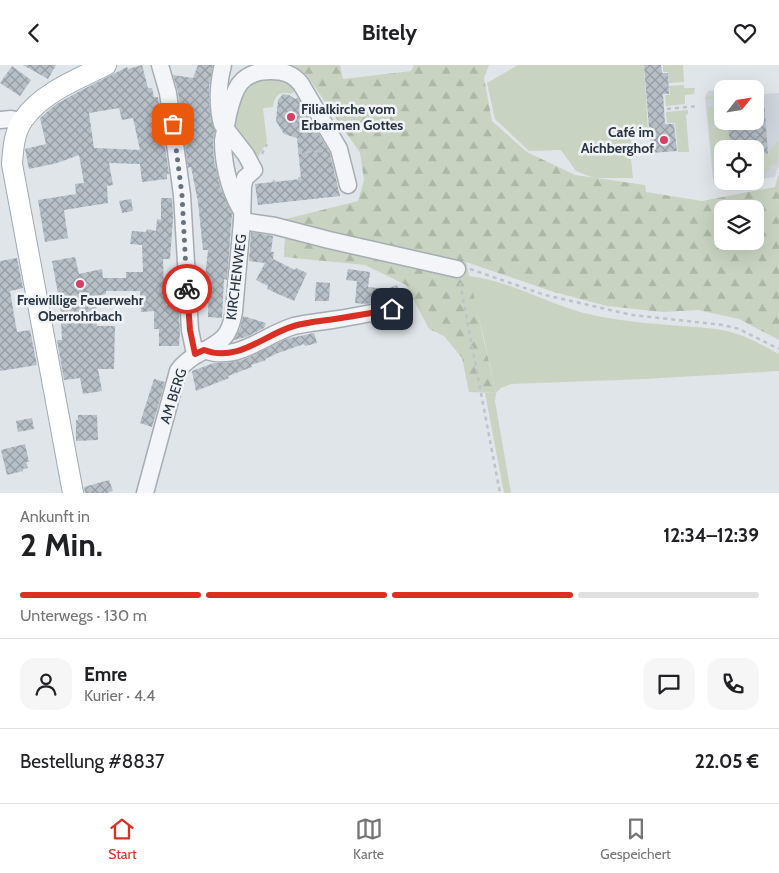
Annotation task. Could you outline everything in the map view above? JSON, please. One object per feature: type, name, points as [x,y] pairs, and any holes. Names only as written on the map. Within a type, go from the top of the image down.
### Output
[{"type":"main road","points":[[73,493],[12,165],[13,149],[22,121],[29,111],[52,94],[106,65]]},
{"type":"street","name":"AM BERG","points":[[145,493],[178,371],[183,364],[199,352],[190,330],[182,195],[170,100],[160,65]]},
{"type":"street","name":"KIRCHENWEG","points":[[199,352],[223,338],[231,323],[236,299],[244,182],[254,170],[221,119],[219,79],[222,65]]},
{"type":"street","name":"KIRCHENWEG","points":[[242,217],[233,195],[227,172],[223,141],[232,96],[238,84],[253,74],[265,71],[279,71],[291,74],[301,84],[339,149],[348,185]]},
{"type":"street","points":[[0,120],[22,121]]},
{"type":"street","points":[[242,217],[329,240],[457,269]]},
{"type":"street","points":[[199,352],[218,354],[239,351],[254,346],[278,332],[294,326],[392,309]]},
{"type":"path","points":[[666,109],[698,106]]},
{"type":"path","points":[[298,153],[339,149]]},
{"type":"path","points":[[500,493],[457,269],[474,269],[545,295],[632,315],[723,325],[739,329],[779,349]]},
{"type":"shaded area","points":[[708,91],[714,91],[714,130],[764,130],[764,94],[779,93],[779,164],[775,177],[764,179],[764,140],[714,140],[713,180],[705,97]]},
{"type":"green space","points":[[293,65],[340,65],[343,79],[411,71],[414,65],[489,65],[484,78],[492,121],[527,152],[575,175],[645,185],[646,192],[702,201],[775,187],[779,172],[779,340],[739,319],[698,310],[663,312],[607,306],[554,292],[466,262],[496,393],[469,392],[462,358],[444,336],[429,329],[406,285],[365,265],[284,257],[286,219],[358,201],[364,180],[360,153],[308,77]]},
{"type":"green space","points":[[518,65],[644,65],[648,132],[631,133],[631,144],[618,145],[631,159],[633,178],[594,178],[576,171],[561,150],[529,151],[495,119],[487,83]]},
{"type":"green space","points":[[663,65],[683,65],[684,82],[669,83],[668,72],[663,72]]},
{"type":"green space","points":[[288,77],[296,90],[291,94],[281,93],[276,97],[273,107],[263,108],[267,142],[255,162],[237,138],[231,118],[250,79]]},
{"type":"green space","points":[[684,85],[684,88],[695,88],[694,94],[685,95],[685,104],[666,106],[665,95],[670,95],[669,86]]},
{"type":"green space","points":[[714,91],[714,106],[713,99],[706,100],[706,97],[713,96]]},
{"type":"green space","points":[[714,106],[714,130],[729,130],[729,140],[714,140],[714,180],[707,107]]},
{"type":"green space","points":[[688,110],[686,115],[689,152],[678,152],[675,123],[667,123],[666,112]]},
{"type":"green space","points":[[779,138],[778,163],[769,166],[769,169],[764,174],[764,155],[769,155],[769,150]]},
{"type":"green space","points":[[468,276],[511,286],[580,312],[605,318],[710,328],[734,333],[779,354],[779,371],[511,384],[501,388],[496,393]]},
{"type":"green space","points":[[485,393],[496,393],[495,401],[511,493],[504,493]]},
{"type":"building","points":[[23,65],[56,65],[48,79]]},
{"type":"building","points":[[142,65],[148,88],[152,88],[154,97],[158,97],[169,174],[167,174],[167,179],[142,182],[140,164],[109,163],[113,185],[107,186],[108,203],[64,210],[68,238],[45,242],[38,200],[76,194],[75,184],[84,183],[79,155],[57,163],[29,169],[25,149],[46,144],[40,118],[55,105],[127,67],[128,69]],"holes":[[[119,108],[122,120],[133,118],[140,150],[94,148],[89,113]]]},
{"type":"building","points":[[198,65],[213,65],[209,86],[209,102],[215,131],[213,141],[214,160],[220,187],[232,214],[227,280],[224,279],[222,318],[208,317],[209,277],[205,277],[208,250],[203,250],[198,202],[191,167],[188,168],[178,92],[173,75],[193,78]]},
{"type":"building","points":[[644,65],[661,65],[662,73],[668,73],[669,94],[663,94],[665,124],[674,124],[677,151],[651,153]]},
{"type":"building","points":[[12,66],[31,80],[20,96],[0,83]]},
{"type":"building","points":[[283,94],[295,99],[298,98],[330,153],[340,196],[258,205],[255,184],[301,179],[297,138],[284,134],[276,121],[278,100]]},
{"type":"building","points":[[764,100],[768,154],[764,154],[764,140],[729,140],[729,130],[764,130]]},
{"type":"building","points":[[161,198],[172,198],[173,219],[170,259],[163,259],[164,291],[166,292],[166,305],[178,305],[179,346],[159,346],[159,329],[154,329],[154,311],[141,312],[140,291],[106,291],[106,294],[96,296],[97,326],[115,326],[114,369],[98,369],[102,391],[83,394],[80,378],[64,380],[57,340],[62,340],[60,305],[52,261],[75,257],[79,274],[102,269],[103,278],[126,278],[126,272],[143,272],[142,245],[130,244],[132,231],[146,232],[147,229],[156,231],[157,219],[161,220]]},
{"type":"building","points":[[131,199],[133,211],[122,213],[119,201]]},
{"type":"building","points":[[251,232],[273,236],[271,252],[274,252],[273,259],[295,270],[296,268],[307,273],[294,301],[267,289],[268,286],[256,280],[265,263],[249,261]]},
{"type":"building","points":[[17,258],[23,288],[10,291],[17,332],[30,330],[37,365],[0,371],[0,261]]},
{"type":"building","points":[[348,269],[370,272],[368,287],[386,289],[397,285],[401,298],[366,304],[355,303],[357,281],[346,280]]},
{"type":"building","points":[[316,282],[330,283],[329,301],[315,301]]},
{"type":"building","points":[[243,316],[266,323],[264,328],[246,337],[234,340],[240,328]]},
{"type":"building","points":[[314,333],[317,343],[305,346],[304,344],[278,353],[266,360],[251,365],[252,367],[228,376],[229,378],[196,391],[192,371],[214,363],[243,360],[286,339]]},
{"type":"building","points":[[154,379],[165,382],[152,427],[140,423]]},
{"type":"building","points":[[78,415],[97,415],[98,440],[76,441],[76,420],[78,420]]},
{"type":"building","points":[[32,418],[34,429],[18,432],[16,421]]},
{"type":"building","points":[[25,444],[29,462],[26,462],[28,468],[7,475],[1,450]]},
{"type":"building","points":[[109,480],[113,491],[107,493],[85,493],[84,487]]},
{"type":"way so far","points":[[173,124],[182,195],[187,289]]},
{"type":"place","name":"Filialkirche vom Erbarmen Gottes","points":[[291,117]]},
{"type":"place","name":"Café im Aichberghof","points":[[664,140]]},
{"type":"place","name":"Freiwillige Feuerwehr Oberrohrbach","points":[[80,284]]},
{"type":"route","points":[[187,289],[190,330],[195,354],[204,350],[218,354],[239,351],[254,346],[278,332],[294,326],[392,309]]}]
